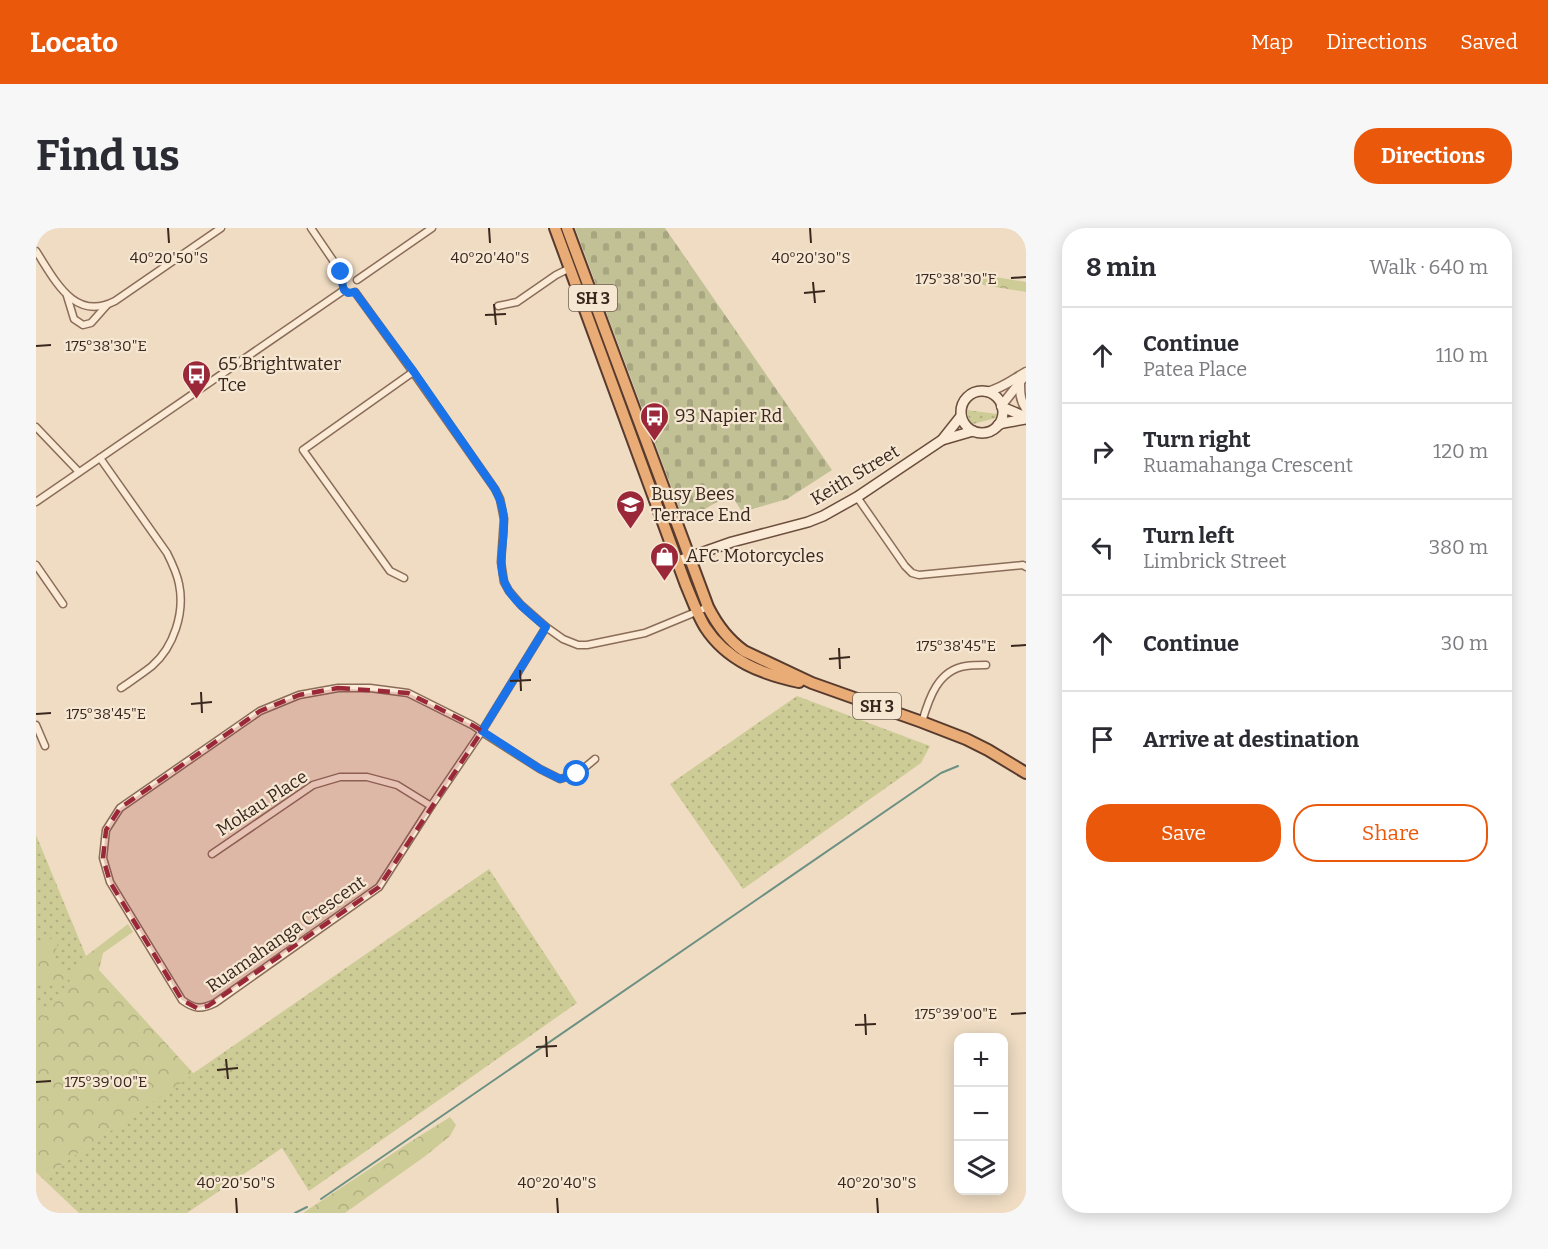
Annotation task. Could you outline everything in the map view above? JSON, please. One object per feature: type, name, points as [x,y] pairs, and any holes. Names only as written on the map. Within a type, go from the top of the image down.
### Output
[{"type":"highway","name":"SH 3","points":[[555,228],[602,339]]},
{"type":"highway","name":"SH 3","points":[[567,228],[602,339],[684,559],[716,624],[735,645],[760,659],[812,683],[974,742],[1026,773]]},
{"type":"highway","name":"SH 3","points":[[684,559],[697,611],[705,627],[730,655],[753,669],[803,683],[812,683]]},
{"type":"main road","points":[[998,425],[1002,413],[1001,406],[996,398],[987,393],[977,392],[969,397],[962,406],[965,424],[978,433],[989,432],[1003,423],[1026,418]]},
{"type":"main road","points":[[1001,406],[1026,418]]},
{"type":"main road","name":"Keith Street","points":[[684,559],[732,542],[824,516],[942,440],[962,416]]},
{"type":"main road","name":"Keith Street","points":[[942,440],[972,431]]},
{"type":"street","points":[[36,251],[67,296],[74,319],[83,325],[91,323],[108,305],[221,228]]},
{"type":"street","points":[[311,228],[345,278]]},
{"type":"street","points":[[357,280],[432,228]]},
{"type":"street","points":[[498,306],[517,302],[570,268]]},
{"type":"street","points":[[345,278],[352,277],[357,280]]},
{"type":"street","points":[[345,278],[342,283],[344,290],[348,293],[355,292]]},
{"type":"street","points":[[355,292],[358,286],[357,280]]},
{"type":"street","points":[[36,502],[344,290]]},
{"type":"street","points":[[355,292],[414,372],[500,499],[504,519],[501,562],[504,582],[515,599],[556,636],[570,643],[587,645],[645,633],[708,607]]},
{"type":"street","points":[[67,296],[91,307],[108,305]]},
{"type":"street","points":[[404,578],[390,571],[303,450],[414,372]]},
{"type":"street","points":[[987,393],[1024,376]]},
{"type":"street","points":[[1001,406],[1024,376]]},
{"type":"street","points":[[1024,376],[1020,391],[1026,409]]},
{"type":"street","points":[[36,427],[80,472]]},
{"type":"street","points":[[100,458],[167,553],[174,566],[181,601],[175,631],[163,654],[153,665],[121,688]]},
{"type":"street","points":[[856,497],[912,573],[919,575],[1023,565],[1026,567]]},
{"type":"street","points":[[36,566],[63,604]]},
{"type":"street","name":"Ruamahanga Crescent","points":[[482,731],[408,693],[370,688],[338,688],[299,695],[260,711],[120,808],[106,830],[103,858],[110,882],[182,1000],[194,1007],[203,1008],[215,1003],[379,887],[430,806],[482,731],[546,627]]},
{"type":"street","points":[[922,722],[940,679],[965,666],[986,665]]},
{"type":"street","points":[[36,725],[45,746]]},
{"type":"street","points":[[482,731],[540,769],[560,779],[577,774],[595,759]]},
{"type":"street","name":"Mokau Place","points":[[212,854],[313,785],[340,777],[367,777],[397,785],[430,806]]},
{"type":"highlighted area","points":[[338,688],[408,693],[482,731],[379,887],[208,1006],[197,1008],[182,1000],[110,882],[103,858],[106,830],[120,808],[260,711],[299,695]]},
{"type":"green space","points":[[575,228],[665,228],[832,470],[787,499],[742,512],[731,494],[684,521]]},
{"type":"green space","points":[[977,274],[1026,282],[1026,292],[983,285]]},
{"type":"green space","points":[[967,410],[997,414],[996,418],[973,424],[969,420]]},
{"type":"green space","points":[[630,414],[632,415],[680,547],[629,417]]},
{"type":"green space","points":[[797,696],[930,746],[921,763],[743,889],[670,784]]},
{"type":"green space","points":[[36,835],[86,956],[36,1038]]},
{"type":"green space","points":[[489,869],[577,1003],[309,1191],[282,1148],[187,1213],[79,1213],[42,1178]]},
{"type":"green space","points":[[128,924],[133,932],[103,953],[99,970],[194,1074],[42,1178],[36,1172],[36,1001],[45,1018],[86,956]]},
{"type":"green space","points":[[56,936],[58,942],[55,956],[48,955],[67,971],[61,985],[49,985],[40,980],[36,986],[36,953],[40,945]]},
{"type":"green space","points":[[450,1117],[456,1125],[450,1136],[345,1213],[303,1213],[407,1144]]},
{"type":"waterway","points":[[321,1199],[941,773],[958,766]]},
{"type":"waterway","points":[[295,1213],[307,1207]]},
{"type":"place","name":"65 Brightwater Tce","points":[[197,400]]},
{"type":"place","name":"93 Napier Rd","points":[[654,442]]},
{"type":"place","name":"Busy Bees Terrace End","points":[[630,530]]},
{"type":"place","name":"AFC Motorcycles","points":[[665,582]]},
{"type":"route","points":[[341,272],[345,278],[342,283],[344,290],[348,293],[355,292],[495,489],[500,499],[504,519],[501,562],[504,582],[515,599],[546,627],[482,731],[540,769],[560,779],[577,774]]}]
